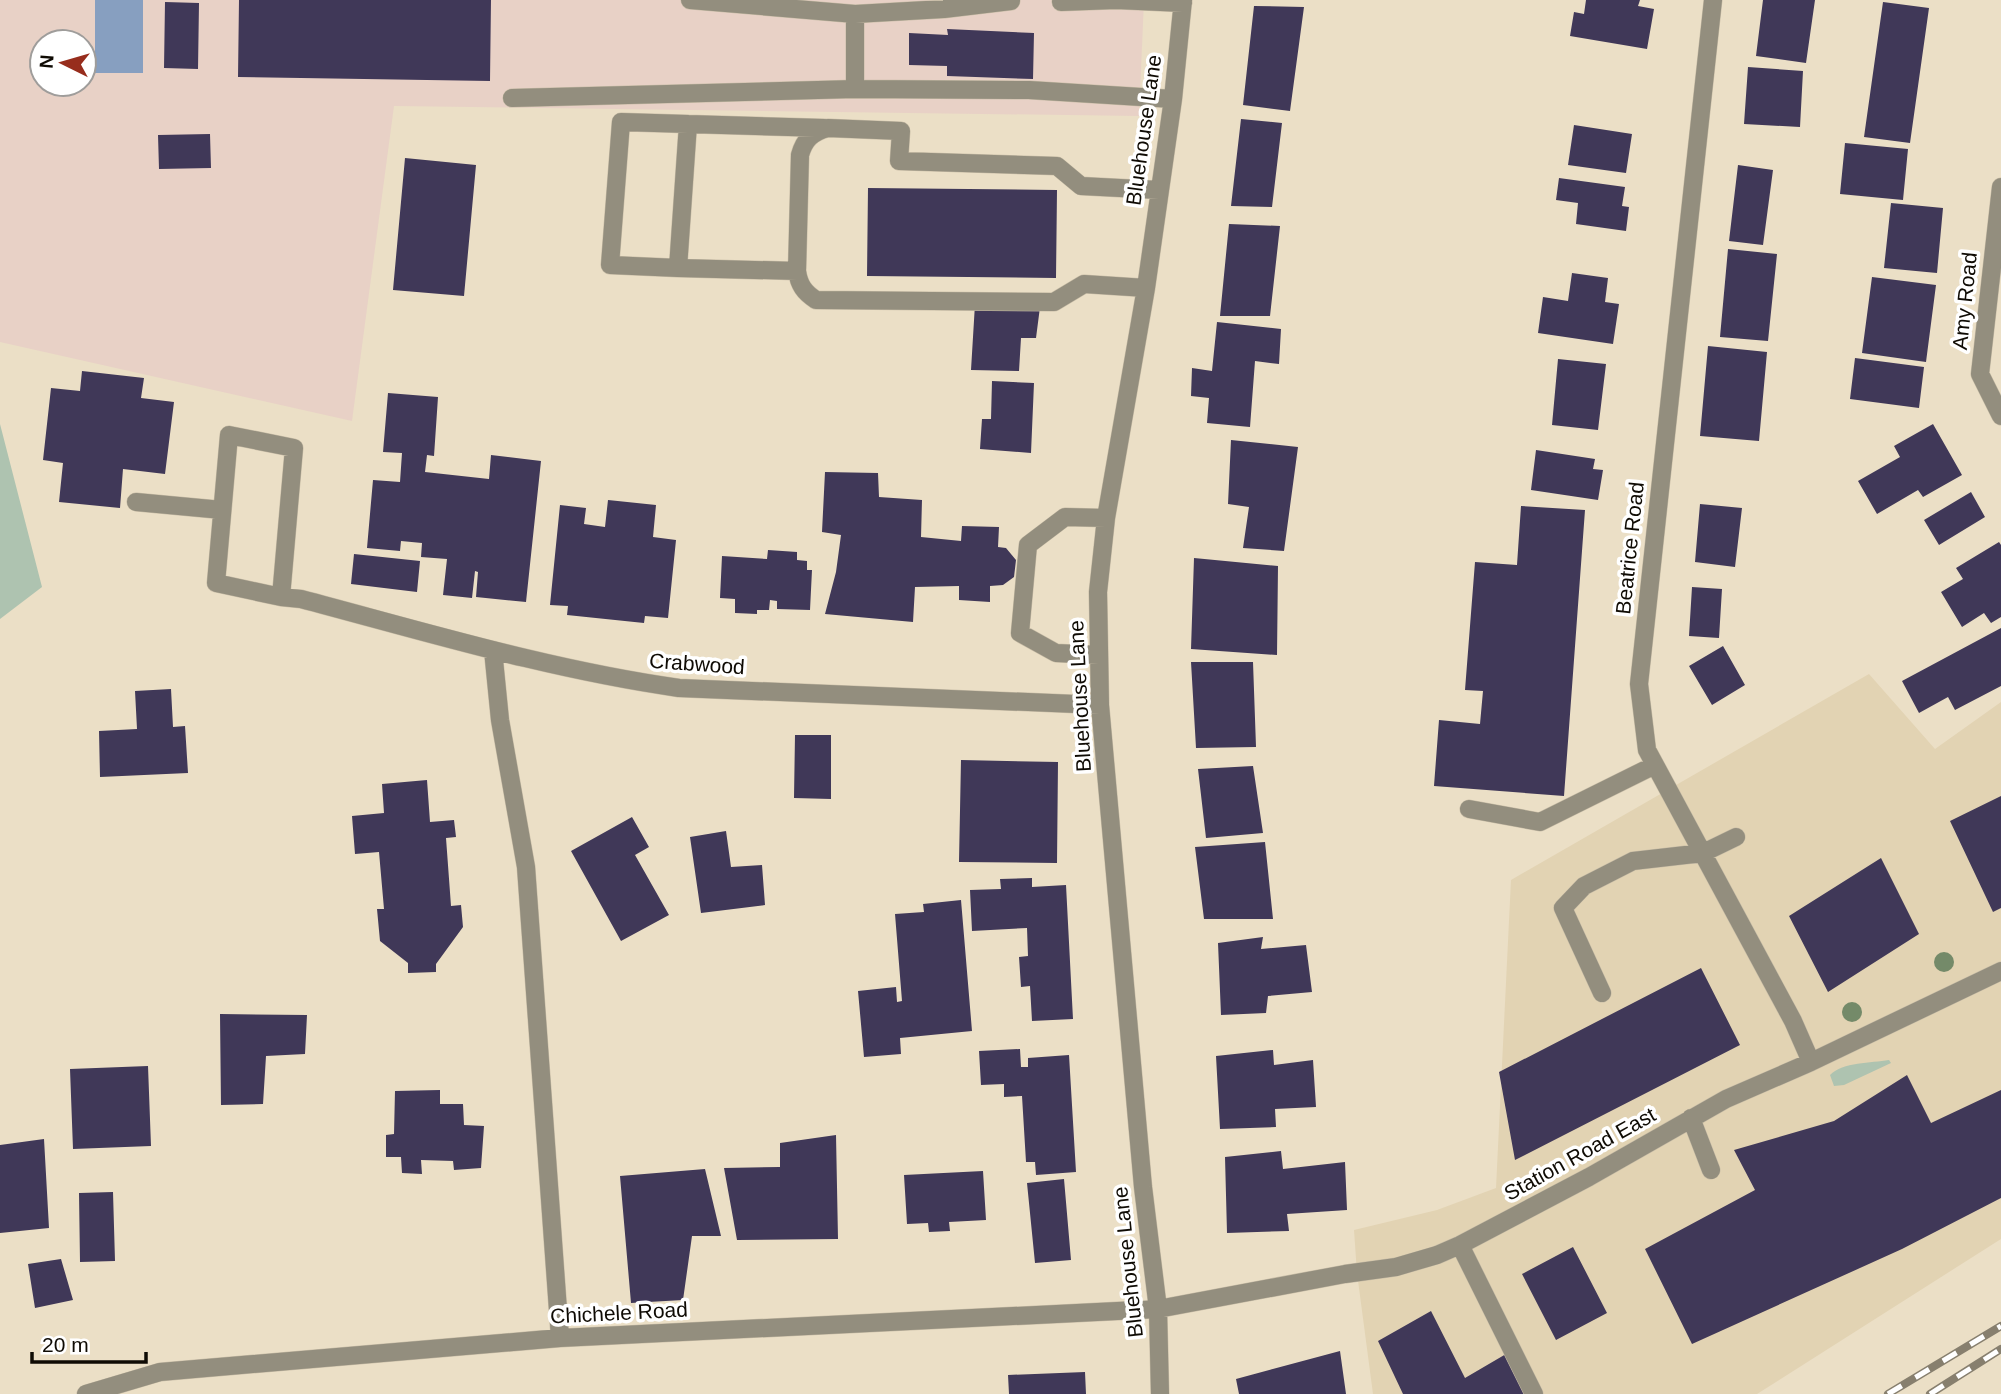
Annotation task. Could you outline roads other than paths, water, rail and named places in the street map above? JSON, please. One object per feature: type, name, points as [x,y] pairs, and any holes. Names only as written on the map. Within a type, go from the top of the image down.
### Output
[{"type":"street","points":[[690,0],[855,14],[944,9],[1011,1]]},
{"type":"street","name":"Beatrice Road","points":[[1713,0],[1639,684],[1647,750],[1793,1021],[1811,1062]]},
{"type":"street","points":[[1060,2],[1183,1]]},
{"type":"street","name":"Bluehouse Lane","points":[[1160,1394],[1158,1309],[1143,1187],[1100,705],[1098,592],[1106,518],[1146,288],[1173,99],[1183,1]]},
{"type":"street","points":[[855,14],[855,89]]},
{"type":"street","points":[[512,98],[855,89],[1028,90],[1173,99]]},
{"type":"street","points":[[797,271],[610,265],[621,122],[901,131],[900,161],[1057,166],[1081,186],[1159,190]]},
{"type":"street","points":[[678,268],[688,124]]},
{"type":"street","points":[[828,128],[816,131],[802,144],[800,155],[797,271],[799,284],[816,300],[1054,302],[1084,284],[1146,288]]},
{"type":"street","name":"Amy Road","points":[[2001,187],[1980,374],[2001,416]]},
{"type":"street","points":[[136,502],[222,510],[229,435],[294,448],[281,597]]},
{"type":"street","name":"Crabwood","points":[[222,510],[216,583],[301,599],[493,650],[622,680],[679,688],[1100,705]]},
{"type":"street","points":[[1099,655],[1056,653],[1020,633],[1028,545],[1065,517],[1106,518]]},
{"type":"street","points":[[493,650],[500,720],[526,867],[560,1338]]},
{"type":"street","points":[[1469,809],[1539,822],[1655,765]]},
{"type":"street","points":[[1602,993],[1563,908],[1584,886],[1633,861],[1703,853],[1736,837]]},
{"type":"street","name":"Station Road East","points":[[1158,1309],[1396,1267],[1437,1255],[1589,1177],[1726,1099],[1811,1062],[2001,971]]},
{"type":"street","points":[[1691,1118],[1711,1170]]},
{"type":"street","points":[[1460,1245],[1534,1394]]},
{"type":"street","name":"Chichele Road","points":[[86,1394],[160,1372],[560,1338],[1158,1309]]},
{"type":"water","points":[[95,0],[143,0],[143,73],[98,73],[98,28],[95,28]]},
{"type":"railway","points":[[1888,1394],[2001,1326]]},
{"type":"railway","points":[[1930,1394],[2001,1349]]}]
